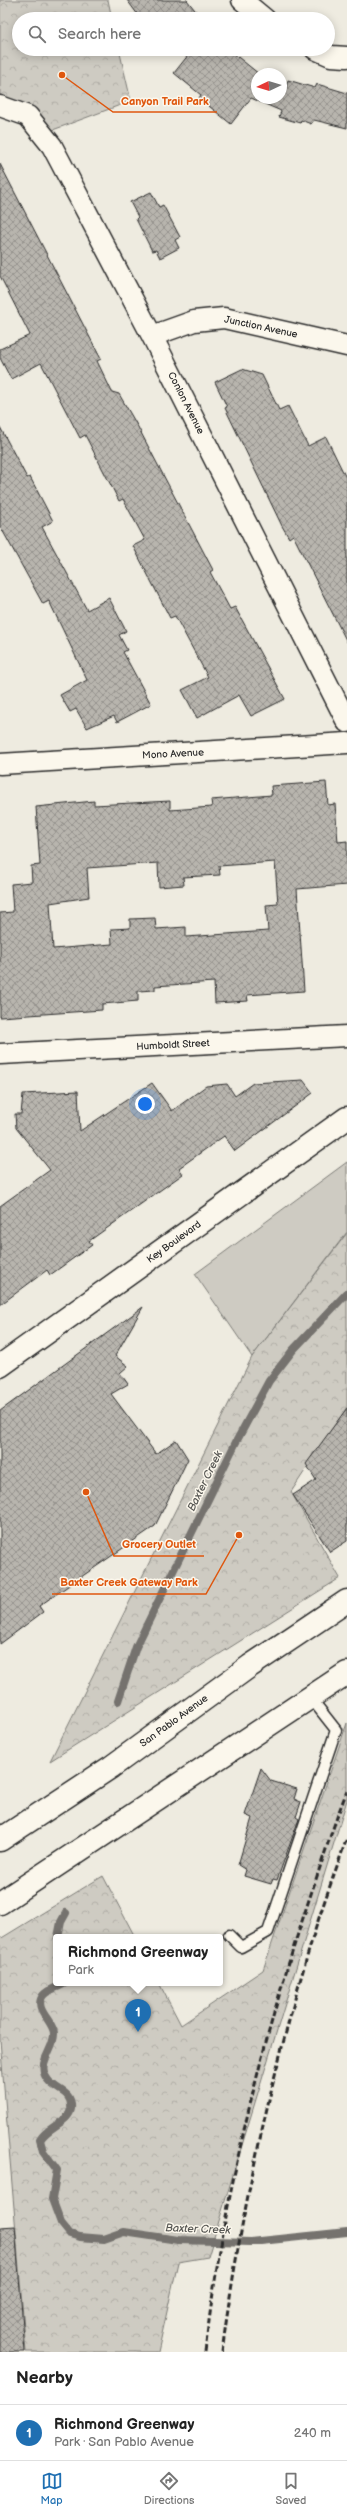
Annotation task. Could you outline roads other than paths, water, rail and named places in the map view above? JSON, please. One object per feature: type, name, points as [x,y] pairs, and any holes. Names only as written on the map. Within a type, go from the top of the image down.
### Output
[{"type":"main road","name":"Key Boulevard","points":[[0,1366],[347,1118]]},
{"type":"main road","name":"San Pablo Avenue","points":[[0,1840],[111,1767],[244,1670],[347,1601]]},
{"type":"main road","points":[[0,1902],[347,1673]]},
{"type":"street","points":[[242,0],[256,12]]},
{"type":"street","points":[[331,56],[347,57]]},
{"type":"street","name":"Conlon Avenue","points":[[0,106],[28,116],[52,146],[152,336],[347,722]]},
{"type":"street","name":"Junction Avenue","points":[[152,336],[194,321],[224,318],[347,346]]},
{"type":"street","name":"Mono Avenue","points":[[0,764],[347,743]]},
{"type":"street","name":"Humboldt Street","points":[[0,1054],[347,1036]]},
{"type":"lane","points":[[229,1935],[241,1947],[268,1932],[336,1730],[310,1697]]},
{"type":"waterway","name":"Baxter Creek","points":[[118,1701],[136,1647],[236,1442],[269,1381],[293,1350],[347,1293]]},
{"type":"waterway","name":"Baxter Creek","points":[[59,1934],[61,1922],[66,1913]]},
{"type":"waterway","name":"Baxter Creek","points":[[60,1986],[45,1993],[40,2003],[54,2034],[43,2068],[51,2084],[67,2095],[71,2103],[71,2109],[66,2118],[43,2135],[40,2140],[43,2151],[57,2170],[52,2199],[61,2223],[70,2234],[80,2237],[104,2239],[124,2232],[178,2240],[251,2242],[347,2232]]},
{"type":"railway","points":[[205,2352],[213,2293],[234,2176],[261,2059],[294,1945],[347,1791]]},
{"type":"railway","points":[[222,2352],[229,2301],[247,2200],[281,2049],[322,1908],[347,1838]]},
{"type":"place","name":"Canyon Trail Park","points":[[62,75]]},
{"type":"place","name":"Grocery Outlet","points":[[86,1492]]},
{"type":"place","name":"Baxter Creek Gateway Park","points":[[239,1535]]},
{"type":"place","name":"Richmond Greenway","points":[[138,2032]]}]
